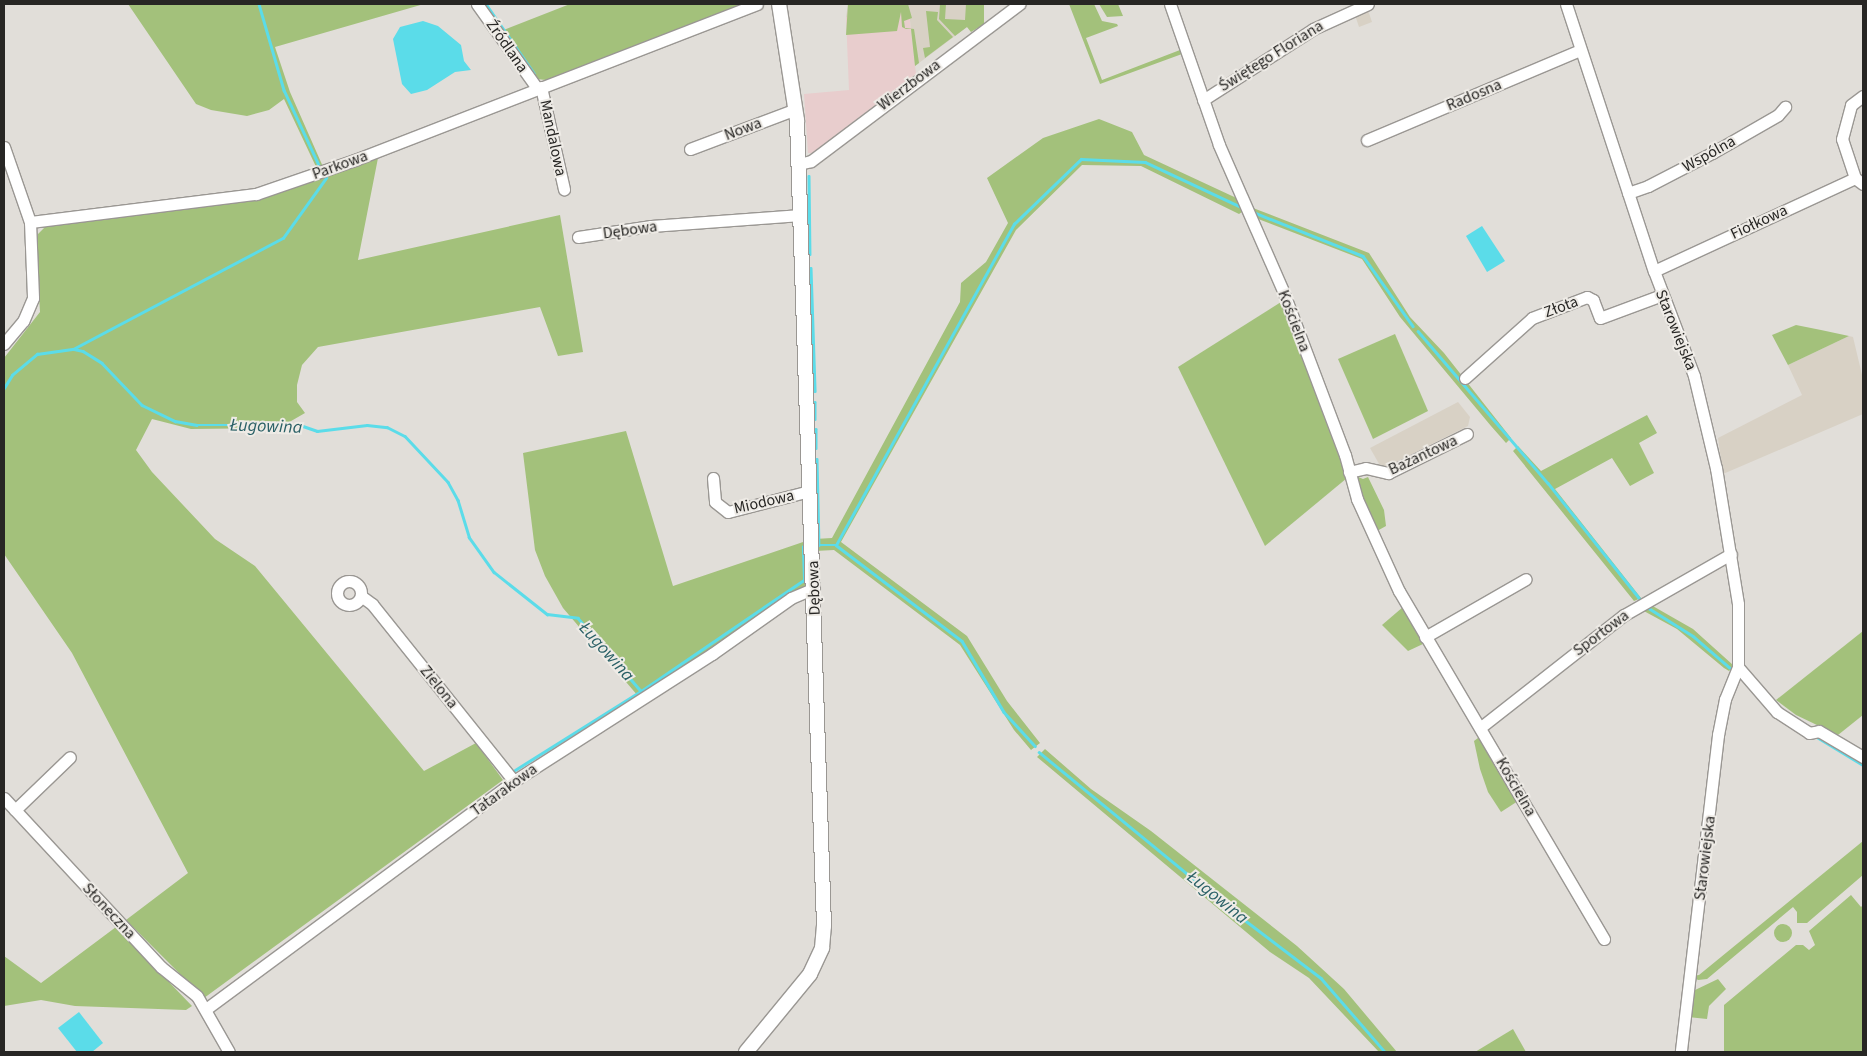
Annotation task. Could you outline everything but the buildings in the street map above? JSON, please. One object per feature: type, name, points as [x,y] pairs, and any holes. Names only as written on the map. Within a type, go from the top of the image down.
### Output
[{"type":"street","name":"Źródlana","points":[[477,4],[539,88]]},
{"type":"street","name":"Parkowa","points":[[30,222],[256,194],[355,160],[757,4]]},
{"type":"street","name":"Dębowa","points":[[746,1052],[818,960],[824,912],[799,164],[796,109],[779,4]]},
{"type":"street","name":"Wierzbowa","points":[[799,164],[811,161],[1019,4]]},
{"type":"street","name":"Kościelna","points":[[1170,4],[1219,145],[1283,291],[1349,472],[1357,499],[1399,591],[1481,727],[1604,939]]},
{"type":"street","name":"Świętego Floriana","points":[[1203,100],[1313,29],[1368,4]]},
{"type":"street","name":"Starowiejska","points":[[1566,4],[1662,295],[1694,376],[1710,432],[1738,604],[1738,667],[1725,698],[1718,735],[1681,1052]]},
{"type":"street","name":"Radosna","points":[[1367,140],[1580,50]]},
{"type":"street","name":"Mandalowa","points":[[539,88],[564,189]]},
{"type":"street","points":[[1859,180],[1842,139],[1851,105],[1863,96]]},
{"type":"street","name":"Wspólna","points":[[1628,193],[1648,186],[1712,153],[1778,115],[1784,107]]},
{"type":"street","name":"Nowa","points":[[690,149],[796,109]]},
{"type":"street","points":[[4,147],[30,222],[33,298],[23,321],[4,344]]},
{"type":"street","name":"Fiołkowa","points":[[1654,271],[1859,180]]},
{"type":"street","name":"Dębowa","points":[[578,237],[651,226],[801,215]]},
{"type":"street","name":"Złota","points":[[1465,378],[1532,318],[1587,297],[1593,300],[1600,318],[1662,295]]},
{"type":"street","name":"Bażantowa","points":[[1349,472],[1366,468],[1388,473],[1467,434]]},
{"type":"street","name":"Miodowa","points":[[713,478],[715,502],[728,512],[809,491]]},
{"type":"street","name":"Sportowa","points":[[1481,727],[1624,615],[1731,554]]},
{"type":"street","points":[[1425,637],[1526,579]]},
{"type":"street","name":"Tatarakowa","points":[[206,1009],[514,781],[712,654],[791,598],[814,588]]},
{"type":"street","name":"Zielona","points":[[361,596],[372,604],[514,781]]},
{"type":"street","points":[[1738,667],[1777,712],[1809,732],[1819,731],[1863,757]]},
{"type":"street","points":[[15,810],[70,757]]},
{"type":"street","name":"Słoneczna","points":[[4,798],[161,967],[197,996],[229,1052]]},
{"type":"shaded area","points":[[848,4],[984,4],[971,32],[967,27],[915,66],[909,11],[846,17]]},
{"type":"shaded area","points":[[1368,10],[1372,22],[1359,27],[1355,15]]},
{"type":"shaded area","points":[[909,11],[916,74],[812,153],[808,153],[804,94],[849,90],[846,17]]},
{"type":"shaded area","points":[[1849,336],[1853,337],[1863,379],[1863,414],[1723,474],[1718,438],[1802,395],[1788,365]]},
{"type":"shaded area","points":[[1458,402],[1470,417],[1468,426],[1382,469],[1370,448]]},
{"type":"green space","points":[[128,4],[424,4],[275,47],[290,92],[324,169],[318,171],[284,99],[269,110],[247,116],[211,110],[196,104]]},
{"type":"green space","points":[[570,4],[742,4],[546,80],[537,79],[501,31]]},
{"type":"green space","points":[[848,4],[908,4],[912,18],[904,21],[905,28],[914,29],[919,63],[915,66],[911,29],[906,29],[902,27],[901,12],[897,31],[846,35]]},
{"type":"green space","points":[[940,4],[946,4],[945,19],[965,20],[966,4],[984,4],[984,24],[971,32],[967,27],[955,36],[939,19]]},
{"type":"green space","points":[[1069,4],[1094,4],[1102,21],[1117,24],[1118,26],[1086,38],[1102,80],[1180,50],[1182,54],[1100,84]]},
{"type":"green space","points":[[1099,4],[1118,4],[1123,16],[1107,17]]},
{"type":"green space","points":[[926,11],[938,12],[937,20],[953,37],[925,58],[923,48],[930,47]]},
{"type":"green space","points":[[1099,119],[1132,132],[1144,155],[1245,202],[1245,210],[1239,214],[1141,166],[1082,165],[1016,230],[841,542],[967,636],[1007,701],[1040,743],[1031,750],[1014,730],[960,645],[834,550],[815,551],[815,539],[832,538],[960,302],[961,283],[986,262],[1008,223],[987,178],[1043,138]]},
{"type":"green space","points":[[378,158],[358,260],[560,215],[583,352],[558,356],[540,307],[318,347],[302,365],[297,385],[297,402],[305,413],[279,428],[191,429],[152,419],[136,450],[152,472],[215,539],[255,566],[424,771],[476,743],[503,780],[204,998],[126,920],[188,873],[72,653],[4,554],[4,358],[40,312],[36,243],[38,234],[48,224],[256,199]]},
{"type":"green space","points":[[1253,208],[1369,253],[1410,317],[1444,353],[1511,438],[1506,443],[1400,317],[1362,259],[1253,217]]},
{"type":"green space","points":[[1281,302],[1347,478],[1265,546],[1178,367]]},
{"type":"green space","points":[[1796,325],[1849,336],[1788,365],[1772,335]]},
{"type":"green space","points":[[1395,334],[1428,411],[1373,439],[1338,359]]},
{"type":"green space","points":[[1647,415],[1657,433],[1639,443],[1654,473],[1630,486],[1612,458],[1555,489],[1641,598],[1634,601],[1513,451],[1518,446],[1541,471]]},
{"type":"green space","points":[[626,431],[673,586],[806,541],[809,583],[705,655],[638,696],[563,608],[545,576],[535,550],[523,453]]},
{"type":"green space","points":[[1356,476],[1363,479],[1368,477],[1384,510],[1386,526],[1377,531],[1367,514]]},
{"type":"green space","points":[[1651,605],[1693,629],[1733,665],[1732,668],[1729,671],[1724,668],[1677,629],[1642,610]]},
{"type":"green space","points":[[1403,607],[1423,644],[1408,651],[1382,625]]},
{"type":"green space","points":[[1863,631],[1863,715],[1838,735],[1796,715],[1776,700]]},
{"type":"green space","points":[[1482,735],[1518,801],[1501,812],[1488,792],[1480,769],[1474,741]]},
{"type":"green space","points":[[1045,749],[1091,789],[1151,831],[1297,946],[1344,989],[1397,1052],[1379,1052],[1309,978],[1270,952],[1037,757]]},
{"type":"green space","points":[[1863,841],[1863,875],[1807,923],[1797,923],[1797,912],[1793,907],[1707,979],[1698,980],[1692,976],[1699,975]]},
{"type":"green space","points":[[1851,895],[1861,907],[1863,905],[1863,1052],[1724,1052],[1724,1005],[1796,945],[1803,945],[1809,950],[1815,945],[1809,931]]},
{"type":"green space","points":[[1779,924],[1787,924],[1792,929],[1790,940],[1779,942],[1774,937],[1774,929]]},
{"type":"green space","points":[[116,927],[192,1006],[186,1010],[75,1006],[41,1000],[4,1006],[4,956],[41,983]]},
{"type":"green space","points":[[1718,979],[1726,989],[1709,1006],[1707,1019],[1688,1017],[1693,991]]},
{"type":"green space","points":[[1513,1029],[1526,1052],[1475,1052]]},
{"type":"water","points":[[423,21],[438,26],[461,45],[464,61],[471,70],[455,72],[427,90],[411,94],[402,84],[393,39],[400,27]]},
{"type":"water","points":[[1482,226],[1505,261],[1487,272],[1466,236]]},
{"type":"water","points":[[79,1012],[103,1043],[92,1052],[77,1052],[58,1028]]},
{"type":"waterway","points":[[259,4],[284,90],[319,165]]},
{"type":"waterway","points":[[486,4],[534,73]]},
{"type":"waterway","points":[[836,545],[1014,224],[1081,159],[1145,162],[1241,207]]},
{"type":"waterway","points":[[809,176],[810,254]]},
{"type":"waterway","points":[[75,348],[283,238],[326,178]]},
{"type":"waterway","points":[[1253,212],[1363,256],[1413,326]]},
{"type":"waterway","points":[[811,268],[815,391]]},
{"type":"waterway","points":[[1418,331],[1548,483],[1639,598]]},
{"type":"waterway","name":"Ługowina","points":[[4,388],[12,375],[37,354],[74,349],[83,351],[102,363],[142,405],[175,421],[197,425],[300,425],[317,431],[367,425],[387,427],[405,436],[448,482],[458,500],[469,537],[494,572],[547,614],[578,618],[641,691]]},
{"type":"waterway","points":[[815,402],[815,419]]},
{"type":"waterway","points":[[816,429],[816,448]]},
{"type":"waterway","points":[[817,459],[819,545]]},
{"type":"waterway","name":"Ługowina","points":[[515,770],[641,691],[804,580],[803,547],[807,545]]},
{"type":"waterway","name":"Ługowina","points":[[815,545],[836,545],[962,641],[1004,712],[1035,746]]},
{"type":"waterway","points":[[1647,607],[1693,636],[1729,667]]},
{"type":"waterway","points":[[1817,737],[1863,765]]},
{"type":"waterway","name":"Ługowina","points":[[1039,752],[1229,908],[1321,978],[1385,1052]]}]
